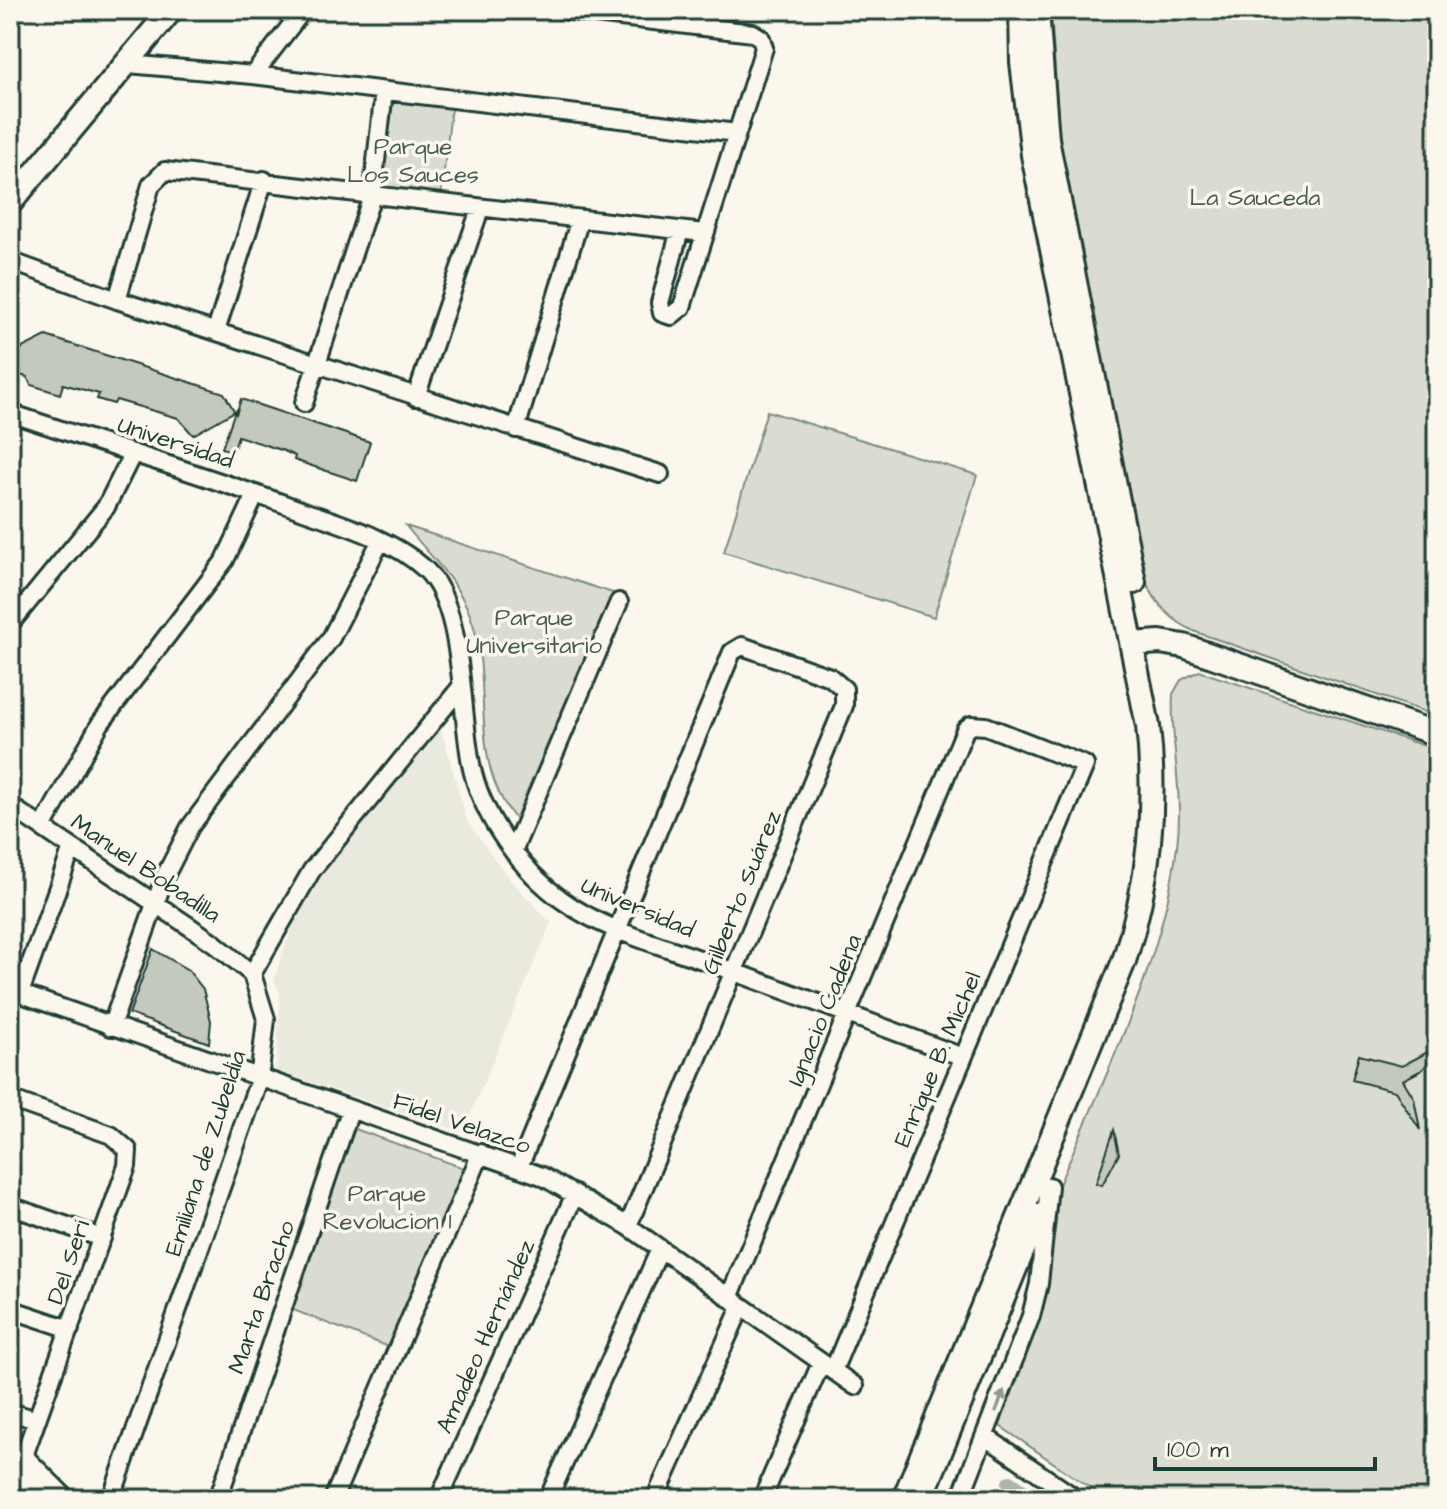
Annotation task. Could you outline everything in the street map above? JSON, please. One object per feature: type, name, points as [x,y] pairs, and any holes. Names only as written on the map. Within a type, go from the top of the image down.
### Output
[{"type":"main road","points":[[10,203],[171,10]]},
{"type":"main road","points":[[921,1499],[1049,1186],[1138,956],[1161,867],[1167,782],[1038,182],[1022,62],[1021,10]]},
{"type":"main road","points":[[904,1499],[1124,961],[1141,903],[1150,855],[1154,794],[1139,643],[1047,139],[1037,10]]},
{"type":"main road","points":[[1139,643],[1184,646],[1437,734]]},
{"type":"main road","points":[[10,1466],[43,1499]]},
{"type":"street","points":[[253,75],[303,10]]},
{"type":"street","points":[[563,10],[757,35],[764,48],[682,307],[676,315],[666,315],[662,313],[660,303],[680,230]]},
{"type":"street","points":[[128,64],[253,75],[737,133]]},
{"type":"street","points":[[304,403],[314,364],[372,196],[384,91]]},
{"type":"street","points":[[117,300],[151,185],[159,174],[172,170],[480,209],[704,233]]},
{"type":"street","points":[[216,331],[264,180]]},
{"type":"street","points":[[416,397],[480,209]]},
{"type":"street","points":[[516,429],[580,219]]},
{"type":"street","points":[[10,261],[117,300],[660,474]]},
{"type":"street","name":"Universidad","points":[[13,419],[133,453],[256,494],[380,542],[425,570],[437,585],[448,609],[474,777],[488,811],[514,849],[561,899],[618,929],[963,1057]]},
{"type":"street","points":[[10,624],[99,517],[133,453]]},
{"type":"street","points":[[42,828],[100,724],[225,560],[256,494]]},
{"type":"street","points":[[111,1027],[155,904],[190,827],[331,638],[380,542]]},
{"type":"street","points":[[514,849],[619,602]]},
{"type":"street","name":"Gilberto Suárez","points":[[618,929],[732,652],[737,647],[746,647],[830,677],[844,689],[845,697],[628,1226]]},
{"type":"street","points":[[252,974],[312,870],[460,688]]},
{"type":"street","name":"Enrique B. Michel","points":[[762,1499],[827,1367],[963,1057],[1085,765],[986,726],[971,725],[959,738]]},
{"type":"street","name":"Ignacio Cadena","points":[[655,1499],[959,738]]},
{"type":"street","name":"Manuel Bobadilla","points":[[10,806],[214,943],[252,974]]},
{"type":"street","points":[[15,992],[72,848]]},
{"type":"street","points":[[519,1167],[618,929]]},
{"type":"street","name":"Emiliana de Zubeldia","points":[[111,1499],[259,1080],[266,1019],[252,974]]},
{"type":"street","name":"Fidel Velazco","points":[[15,992],[259,1080],[519,1167],[575,1194],[628,1226],[855,1386]]},
{"type":"street","name":"Del Seri","points":[[10,1099],[111,1135],[124,1144],[127,1166],[26,1457],[67,1499]]},
{"type":"street","name":"Marta Bracho","points":[[218,1499],[350,1111]]},
{"type":"street","points":[[333,1499],[481,1153]]},
{"type":"street","points":[[960,1499],[1019,1351],[1039,1284],[1049,1186]]},
{"type":"street","name":"Amadeo Hernández","points":[[439,1499],[575,1194]]},
{"type":"street","points":[[10,1206],[102,1238]]},
{"type":"street","points":[[548,1499],[660,1249]]},
{"type":"street","points":[[10,1309],[70,1329]]},
{"type":"street","points":[[10,1412],[37,1420]]},
{"type":"street","points":[[986,1437],[1077,1499]]},
{"type":"shaded area","points":[[440,725],[467,821],[511,881],[551,923],[463,1132],[276,1071],[280,994],[274,979],[293,925],[340,846]]},
{"type":"green space","name":"La Sauceda","points":[[1051,10],[1437,10],[1437,716],[1196,632],[1172,617],[1149,589],[1060,149]]},
{"type":"green space","name":"Parque Los Sauces","points":[[390,94],[452,101],[441,197],[377,190]]},
{"type":"green space","points":[[767,411],[977,475],[934,617],[724,552]]},
{"type":"green space","name":"Parque Universitario","points":[[406,526],[613,593],[517,821],[501,797],[491,772],[486,747],[481,668],[470,615],[450,579]]},
{"type":"green space","points":[[1199,671],[1437,750],[1437,1499],[1106,1499],[1000,1426],[1045,1290],[1056,1223],[1057,1190],[1129,1021],[1159,934],[1170,890],[1179,826],[1173,694],[1181,680]]},
{"type":"green space","name":"Parque Revolucion 1","points":[[355,1129],[464,1168],[391,1348],[288,1308]]},
{"type":"building","points":[[46,336],[224,393],[234,411],[193,435],[178,418],[116,400],[114,404],[97,399],[99,394],[63,384],[60,394],[31,385],[27,377],[10,372],[10,354]]},
{"type":"building","points":[[241,399],[370,442],[357,481],[294,460],[295,456],[284,451],[238,436],[233,452],[222,448]]},
{"type":"building","points":[[153,949],[188,970],[203,989],[211,1021],[209,1043],[129,1014]]},
{"type":"building","points":[[1437,1047],[1437,1053],[1422,1070],[1403,1080],[1414,1098],[1420,1130],[1395,1091],[1352,1080],[1359,1055],[1402,1066]]},
{"type":"building","points":[[1114,1130],[1119,1154],[1102,1185],[1096,1183]]},
{"type":"waterway","points":[[1010,1483],[1033,1499]]}]
